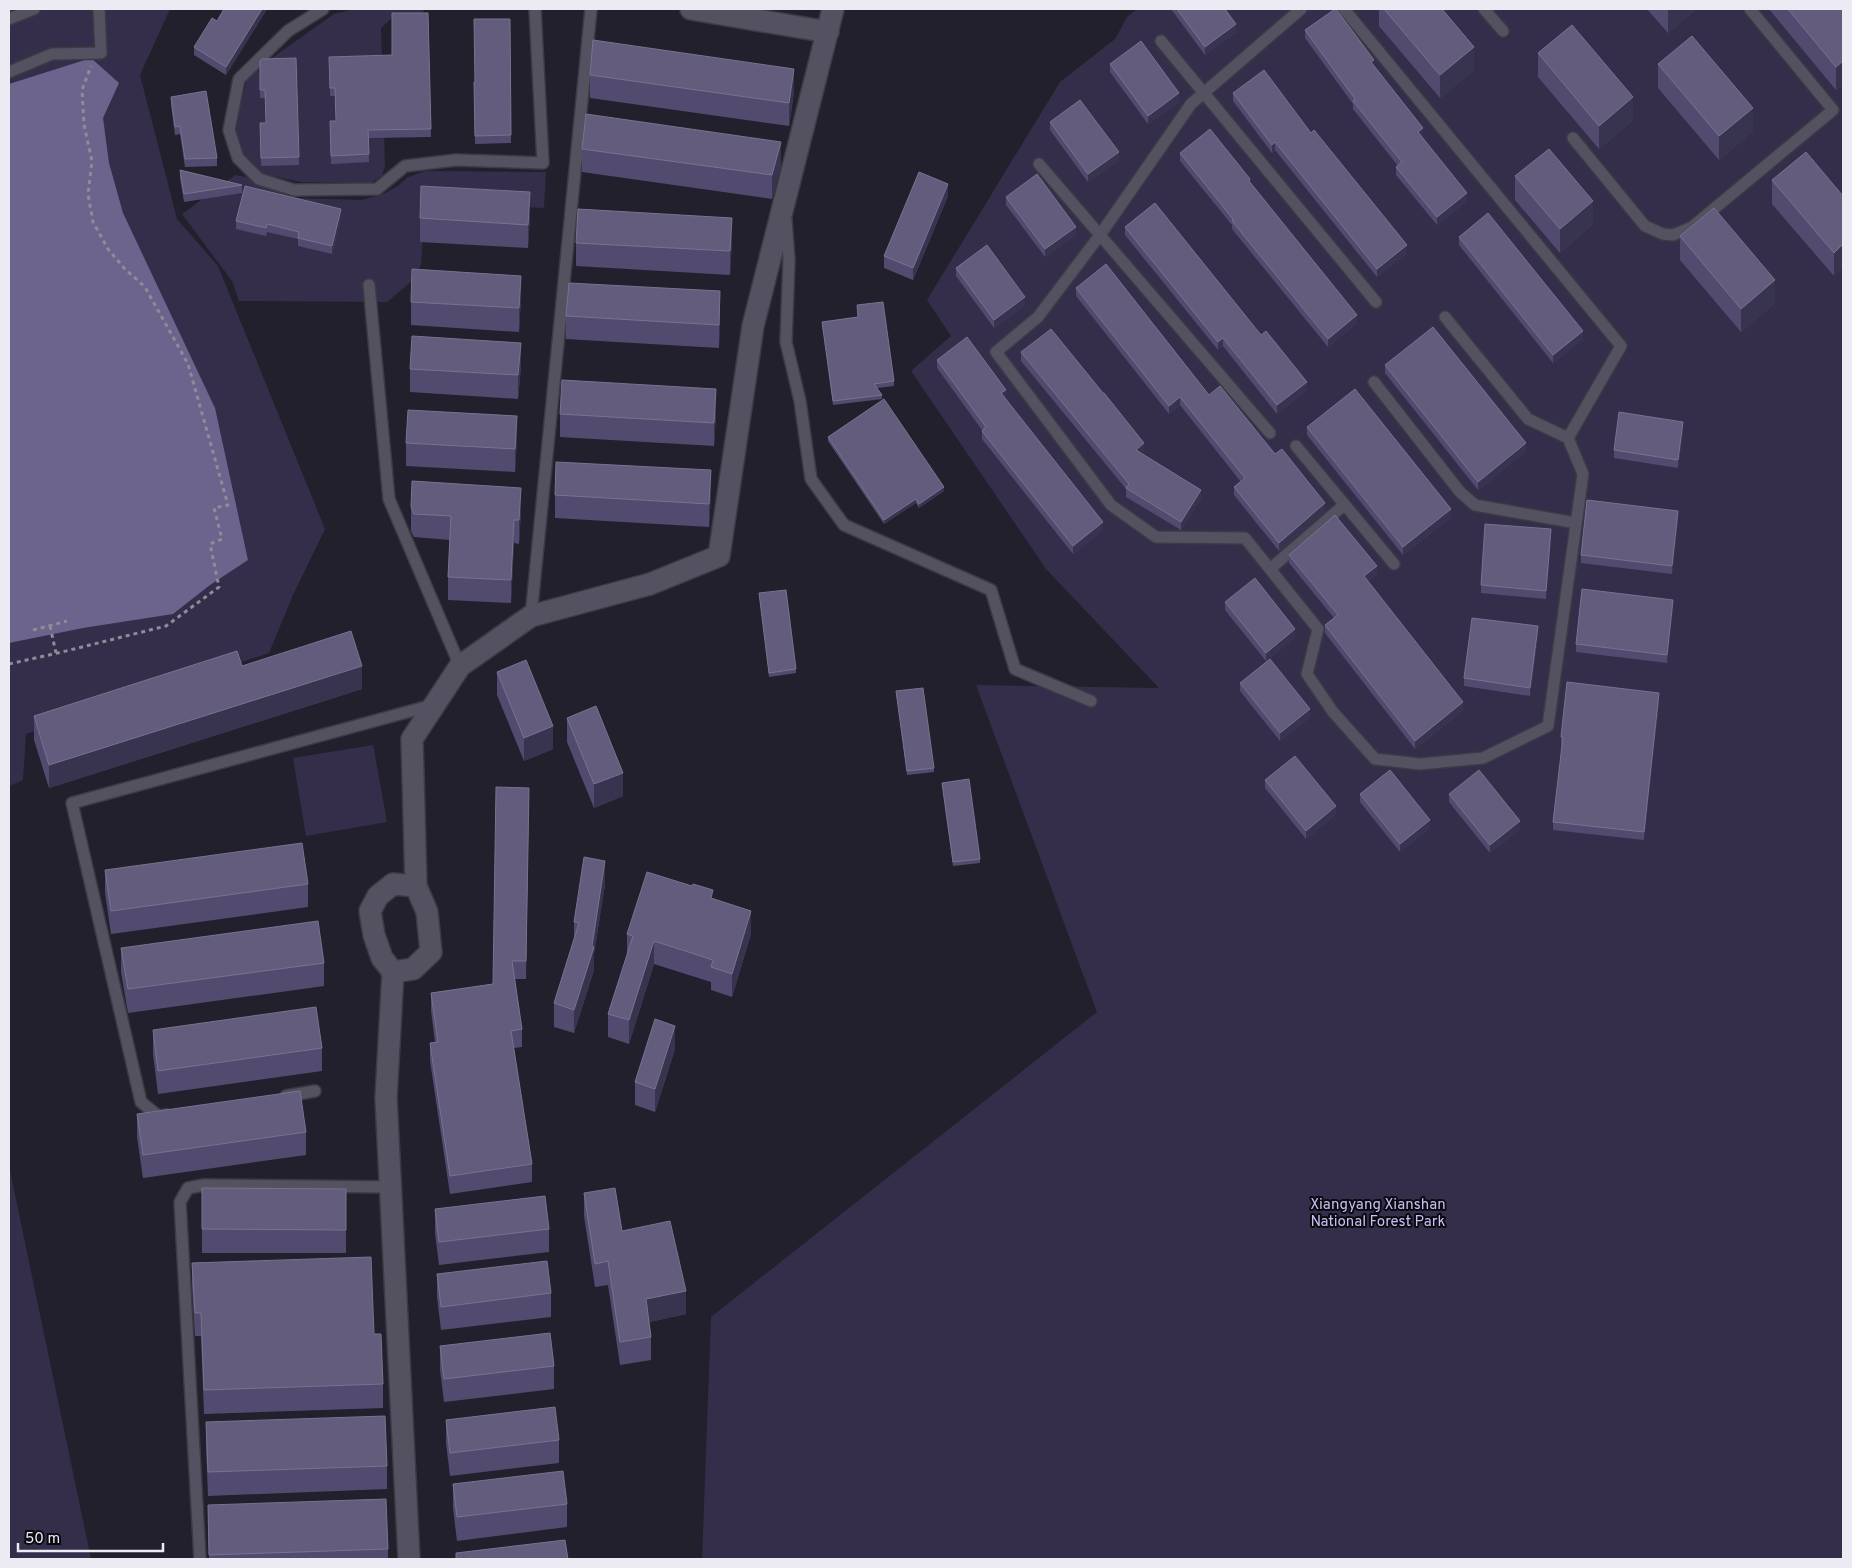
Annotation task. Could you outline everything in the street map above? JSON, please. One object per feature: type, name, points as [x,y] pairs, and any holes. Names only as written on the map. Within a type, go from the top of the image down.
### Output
[{"type":"street","points":[[691,9],[828,32]]},
{"type":"street","points":[[393,972],[414,969],[431,952],[427,912],[416,886],[412,739],[460,666],[532,616],[650,584],[719,556],[752,326],[833,9]]},
{"type":"street","points":[[409,1559],[386,1098],[393,972],[382,958],[374,935],[370,912],[378,896],[393,884],[416,886]]},
{"type":"lane","points":[[9,19],[34,9]]},
{"type":"lane","points":[[9,72],[52,54],[102,53],[99,9]]},
{"type":"lane","points":[[323,9],[288,31],[238,78],[229,130],[238,158],[259,179],[294,190],[377,189],[405,166],[456,160],[543,163],[535,9]]},
{"type":"lane","points":[[532,616],[591,9]]},
{"type":"lane","points":[[1301,9],[1190,104],[1100,235],[1038,317],[996,352],[1111,505],[1156,537],[1245,538],[1318,629],[1307,674],[1333,712],[1374,759],[1420,764],[1483,758],[1548,726],[1583,474],[1568,438],[1528,419],[1445,317]]},
{"type":"lane","points":[[1484,9],[1502,32]]},
{"type":"lane","points":[[1573,138],[1645,226],[1663,234],[1673,234],[1692,228],[1833,110],[1750,9]]},
{"type":"lane","points":[[1348,10],[1621,346],[1568,438]]},
{"type":"lane","points":[[1162,41],[1376,302]]},
{"type":"lane","points":[[1040,164],[1270,433]]},
{"type":"lane","points":[[784,201],[789,260],[786,342],[800,401],[811,479],[844,525],[991,590],[1015,669],[1091,701]]},
{"type":"lane","points":[[369,285],[389,499],[460,666]]},
{"type":"lane","points":[[1374,382],[1460,492],[1475,506],[1576,523]]},
{"type":"lane","points":[[1296,446],[1394,564]]},
{"type":"lane","points":[[1270,569],[1344,504]]},
{"type":"lane","points":[[177,1113],[158,1116],[141,1102],[72,803],[434,705]]},
{"type":"lane","points":[[276,1097],[315,1091]]},
{"type":"lane","points":[[200,1559],[180,1202],[188,1188],[204,1185],[390,1187]]},
{"type":"path","points":[[9,664],[166,626],[219,587],[210,544],[222,539],[214,508],[228,505],[188,364],[145,287],[124,269],[108,249],[93,222],[88,194],[92,161],[84,125],[82,90],[96,53]]},
{"type":"path","points":[[33,630],[68,621]]},
{"type":"path","points":[[50,626],[56,653]]},
{"type":"green space","points":[[9,9],[170,9],[140,75],[177,219],[218,266],[325,529],[293,595],[269,653],[26,734],[23,780],[9,786]]},
{"type":"green space","points":[[354,9],[423,9],[424,15],[392,18],[381,28],[385,166],[382,176],[371,183],[301,182],[263,174],[245,156],[236,136],[238,115],[248,75],[334,14]]},
{"type":"green space","name":"Xiangyang Xianshan National Forest Park","points":[[1137,9],[1843,9],[1843,1559],[702,1559],[711,1317],[1097,1012],[976,685],[1159,688],[1046,569],[911,371],[951,336],[927,300],[1060,82],[1115,39],[1127,17]]},
{"type":"green space","points":[[426,171],[546,172],[544,208],[425,201],[421,265],[412,281],[387,302],[239,301],[232,281],[182,214],[235,175],[246,177],[293,198],[362,200],[383,194],[398,186],[408,177]]},
{"type":"green space","points":[[373,745],[387,822],[306,836],[293,758]]},
{"type":"green space","points":[[9,1166],[91,1559],[9,1559]]},
{"type":"shaded area","points":[[91,58],[119,83],[103,118],[109,163],[123,213],[215,408],[248,560],[210,585],[173,614],[83,628],[9,643],[9,84]]},
{"type":"building","points":[[224,9],[262,9],[226,67],[194,47],[212,18],[217,21]]},
{"type":"building","points":[[1177,9],[1225,9],[1236,24],[1205,47]]},
{"type":"building","points":[[1335,9],[1374,60],[1371,62],[1423,128],[1418,132],[1467,193],[1437,217],[1396,167],[1402,162],[1353,101],[1355,99],[1305,30]]},
{"type":"building","points":[[1384,9],[1442,9],[1474,47],[1440,75]]},
{"type":"building","points":[[1788,9],[1843,9],[1843,61],[1836,67]]},
{"type":"building","points":[[392,13],[428,13],[431,129],[368,130],[369,154],[331,156],[330,121],[336,121],[335,88],[330,88],[329,57],[392,55]]},
{"type":"building","points":[[474,19],[510,19],[511,135],[475,136]]},
{"type":"building","points":[[1572,25],[1633,97],[1599,126],[1538,53]]},
{"type":"building","points":[[1692,36],[1753,108],[1719,136],[1658,64]]},
{"type":"building","points":[[593,40],[794,69],[789,103],[590,75]]},
{"type":"building","points":[[1141,41],[1179,93],[1148,116],[1110,64]]},
{"type":"building","points":[[296,58],[299,157],[261,158],[260,123],[266,123],[265,90],[260,90],[260,61],[262,59]]},
{"type":"building","points":[[1264,70],[1311,133],[1314,130],[1407,245],[1377,269],[1275,142],[1272,145],[1233,93]]},
{"type":"building","points":[[206,91],[217,158],[185,159],[180,126],[175,127],[171,97]]},
{"type":"building","points":[[1080,100],[1119,152],[1088,174],[1050,122]]},
{"type":"building","points":[[586,114],[781,142],[772,175],[582,149]]},
{"type":"building","points":[[1210,129],[1250,179],[1249,181],[1357,315],[1328,339],[1232,221],[1233,219],[1180,153]]},
{"type":"building","points":[[1549,149],[1593,201],[1560,229],[1515,176]]},
{"type":"building","points":[[1806,152],[1843,196],[1843,244],[1834,253],[1772,180]]},
{"type":"building","points":[[180,170],[242,185],[184,194]]},
{"type":"building","points":[[919,172],[948,184],[913,268],[884,256]]},
{"type":"building","points":[[1037,174],[1076,227],[1045,249],[1006,197]]},
{"type":"building","points":[[245,186],[341,209],[332,246],[298,238],[299,232],[267,224],[266,228],[236,221]]},
{"type":"building","points":[[421,186],[530,192],[528,225],[420,218]]},
{"type":"building","points":[[1155,203],[1261,335],[1266,331],[1307,382],[1277,405],[1223,338],[1218,342],[1125,227]]},
{"type":"building","points":[[1714,208],[1775,280],[1741,309],[1680,236]]},
{"type":"building","points":[[578,209],[732,218],[730,251],[576,243]]},
{"type":"building","points":[[1488,213],[1583,331],[1553,355],[1459,237]]},
{"type":"building","points":[[987,245],[1025,297],[994,320],[956,268]]},
{"type":"building","points":[[1106,264],[1209,395],[1220,386],[1275,454],[1282,449],[1325,503],[1279,543],[1234,487],[1245,478],[1180,397],[1169,406],[1076,288]]},
{"type":"building","points":[[412,269],[521,276],[519,308],[411,302]]},
{"type":"building","points":[[569,283],[720,291],[719,325],[566,316]]},
{"type":"building","points":[[883,302],[894,381],[874,384],[882,395],[833,401],[822,322],[858,317],[857,305]]},
{"type":"building","points":[[1433,327],[1526,443],[1478,482],[1385,365]]},
{"type":"building","points":[[1051,329],[1144,443],[1136,450],[1201,490],[1181,522],[1126,488],[1129,484],[1021,352]]},
{"type":"building","points":[[412,336],[521,343],[518,375],[410,369]]},
{"type":"building","points":[[967,337],[1006,390],[1001,393],[1103,522],[1073,546],[982,431],[986,427],[937,360]]},
{"type":"building","points":[[562,380],[716,389],[714,423],[560,414]]},
{"type":"building","points":[[1355,389],[1451,509],[1403,547],[1307,427]]},
{"type":"building","points":[[884,399],[944,487],[919,504],[916,499],[884,520],[828,437]]},
{"type":"building","points":[[408,410],[517,416],[515,449],[406,443]]},
{"type":"building","points":[[1619,412],[1683,422],[1678,460],[1614,450]]},
{"type":"building","points":[[556,462],[711,470],[709,504],[555,495]]},
{"type":"building","points":[[412,481],[521,488],[519,520],[514,520],[511,580],[448,577],[451,516],[414,514],[411,507]]},
{"type":"building","points":[[1587,500],[1678,511],[1672,566],[1581,555]]},
{"type":"building","points":[[1335,515],[1377,566],[1364,576],[1463,702],[1415,741],[1325,625],[1338,615],[1289,555]]},
{"type":"building","points":[[1485,524],[1551,529],[1546,591],[1481,585]]},
{"type":"building","points":[[1255,578],[1295,629],[1266,653],[1225,602]]},
{"type":"building","points":[[1582,589],[1673,600],[1667,655],[1576,644]]},
{"type":"building","points":[[786,590],[796,669],[769,673],[759,593]]},
{"type":"building","points":[[1472,618],[1538,626],[1530,688],[1464,678]]},
{"type":"building","points":[[351,631],[362,666],[49,765],[34,716],[237,651],[242,666]]},
{"type":"building","points":[[1270,659],[1310,709],[1280,733],[1240,683]]},
{"type":"building","points":[[526,660],[553,726],[524,738],[497,672]]},
{"type":"building","points":[[1567,682],[1659,693],[1644,832],[1553,822]]},
{"type":"building","points":[[923,688],[934,768],[907,771],[896,691]]},
{"type":"building","points":[[596,706],[623,773],[594,784],[567,718]]},
{"type":"building","points":[[1295,756],[1336,806],[1306,831],[1265,780]]},
{"type":"building","points":[[1390,770],[1430,820],[1400,844],[1360,794]]},
{"type":"building","points":[[1479,770],[1520,821],[1490,845],[1449,794]]},
{"type":"building","points":[[969,779],[980,859],[953,862],[942,783]]},
{"type":"building","points":[[496,787],[529,788],[526,961],[512,961],[522,1029],[511,1031],[532,1164],[450,1176],[430,1043],[438,1042],[431,993],[493,984]]},
{"type":"building","points":[[302,843],[308,884],[111,911],[105,870]]},
{"type":"building","points":[[584,857],[605,861],[592,946],[594,947],[574,1010],[554,1003],[579,923],[574,922]]},
{"type":"building","points":[[647,872],[692,886],[693,884],[713,890],[711,898],[751,911],[732,974],[711,967],[713,960],[654,941],[629,1020],[608,1014],[633,936],[627,934]]},
{"type":"building","points":[[318,921],[324,963],[128,989],[121,948]]},
{"type":"building","points":[[316,1007],[322,1048],[158,1071],[153,1030]]},
{"type":"building","points":[[655,1019],[675,1026],[655,1089],[635,1082]]},
{"type":"building","points":[[300,1091],[306,1132],[143,1155],[137,1114]]},
{"type":"building","points":[[202,1188],[346,1189],[346,1230],[202,1229]]},
{"type":"building","points":[[615,1188],[622,1231],[670,1221],[686,1291],[646,1299],[651,1337],[620,1342],[608,1261],[595,1264],[584,1193]]},
{"type":"building","points":[[545,1196],[549,1229],[439,1242],[435,1209]]},
{"type":"building","points":[[371,1257],[374,1334],[381,1334],[383,1384],[204,1390],[201,1313],[195,1313],[192,1263]]},
{"type":"building","points":[[547,1261],[551,1293],[441,1307],[437,1274]]},
{"type":"building","points":[[550,1333],[554,1366],[444,1379],[440,1346]]},
{"type":"building","points":[[555,1407],[559,1440],[450,1453],[446,1420]]},
{"type":"building","points":[[385,1416],[387,1466],[208,1472],[206,1422]]},
{"type":"building","points":[[563,1471],[567,1504],[457,1517],[453,1484]]},
{"type":"building","points":[[386,1499],[388,1549],[209,1555],[208,1505]]},
{"type":"building","points":[[565,1540],[568,1559],[456,1559],[456,1553]]}]
